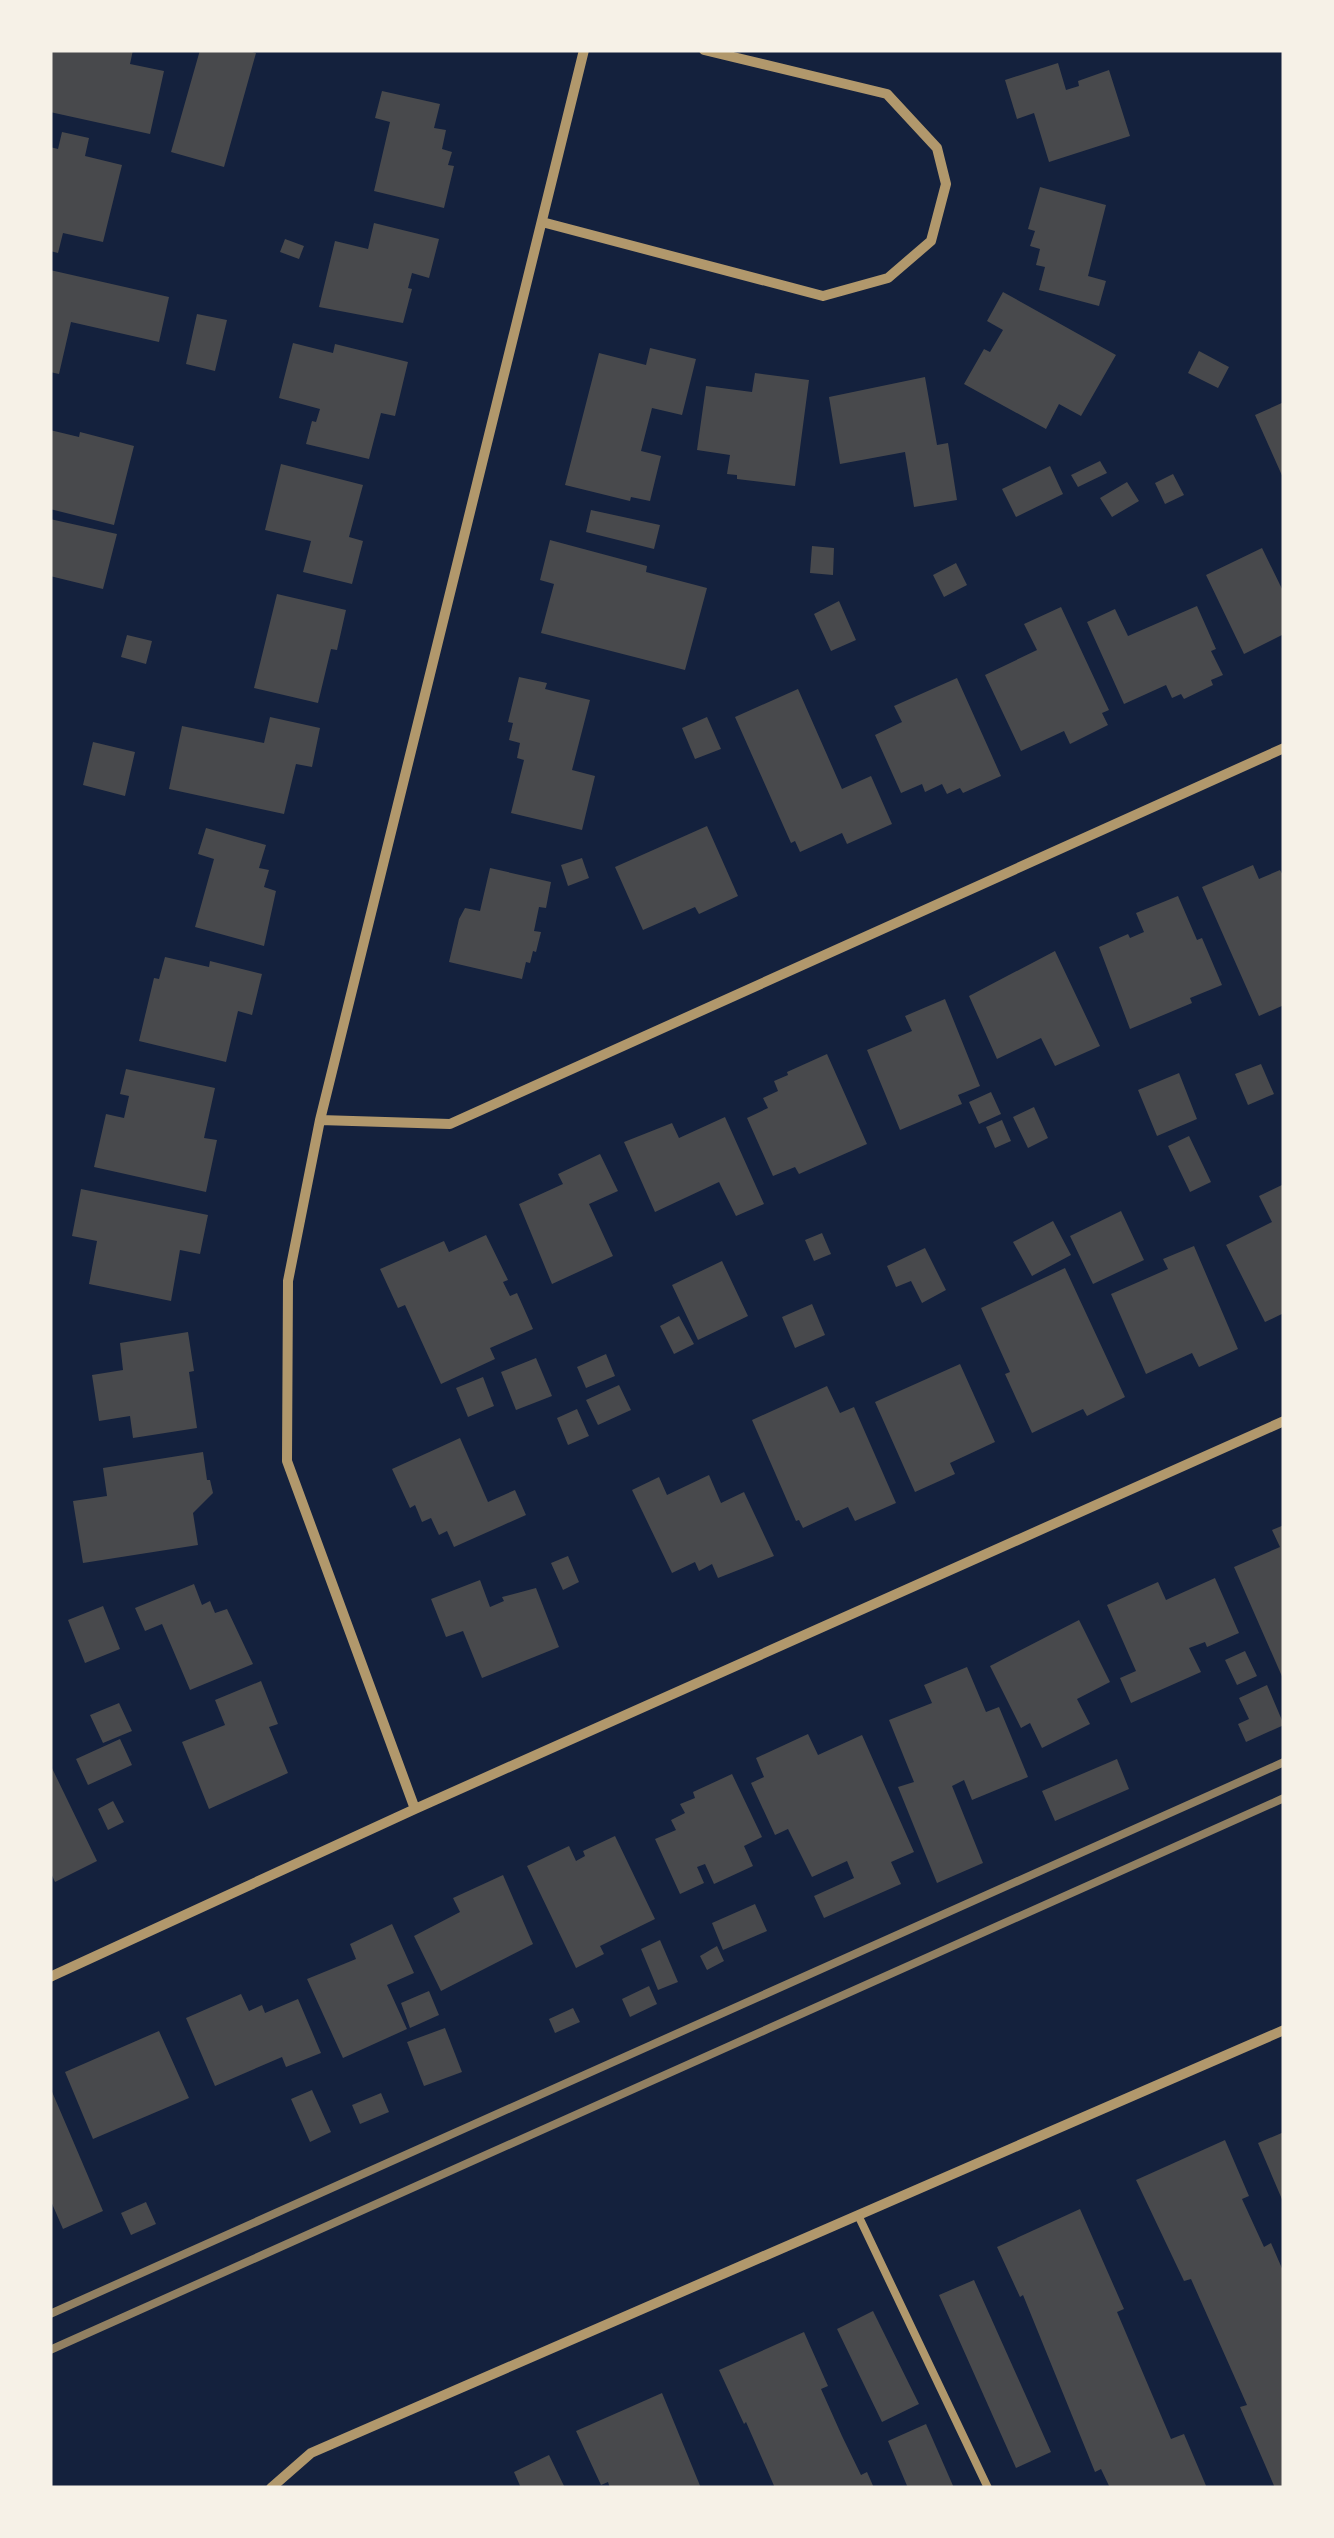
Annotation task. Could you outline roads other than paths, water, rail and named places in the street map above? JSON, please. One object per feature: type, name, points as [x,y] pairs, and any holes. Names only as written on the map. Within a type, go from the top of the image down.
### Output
[{"type":"street","points":[[415,1808],[287,1461],[288,1281],[320,1120],[584,50]]},
{"type":"street","points":[[542,222],[822,296],[888,278],[931,241],[946,184],[937,148],[886,94],[704,50]]},
{"type":"street","points":[[320,1120],[450,1124],[1284,748]]},
{"type":"street","points":[[50,1977],[415,1808],[1284,1421]]},
{"type":"street","points":[[272,2488],[312,2453],[1284,2031]]},
{"type":"lane","points":[[858,2215],[988,2488]]},
{"type":"railway","points":[[50,2314],[1284,1762]]},
{"type":"railway","points":[[50,2350],[1284,1798]]}]
